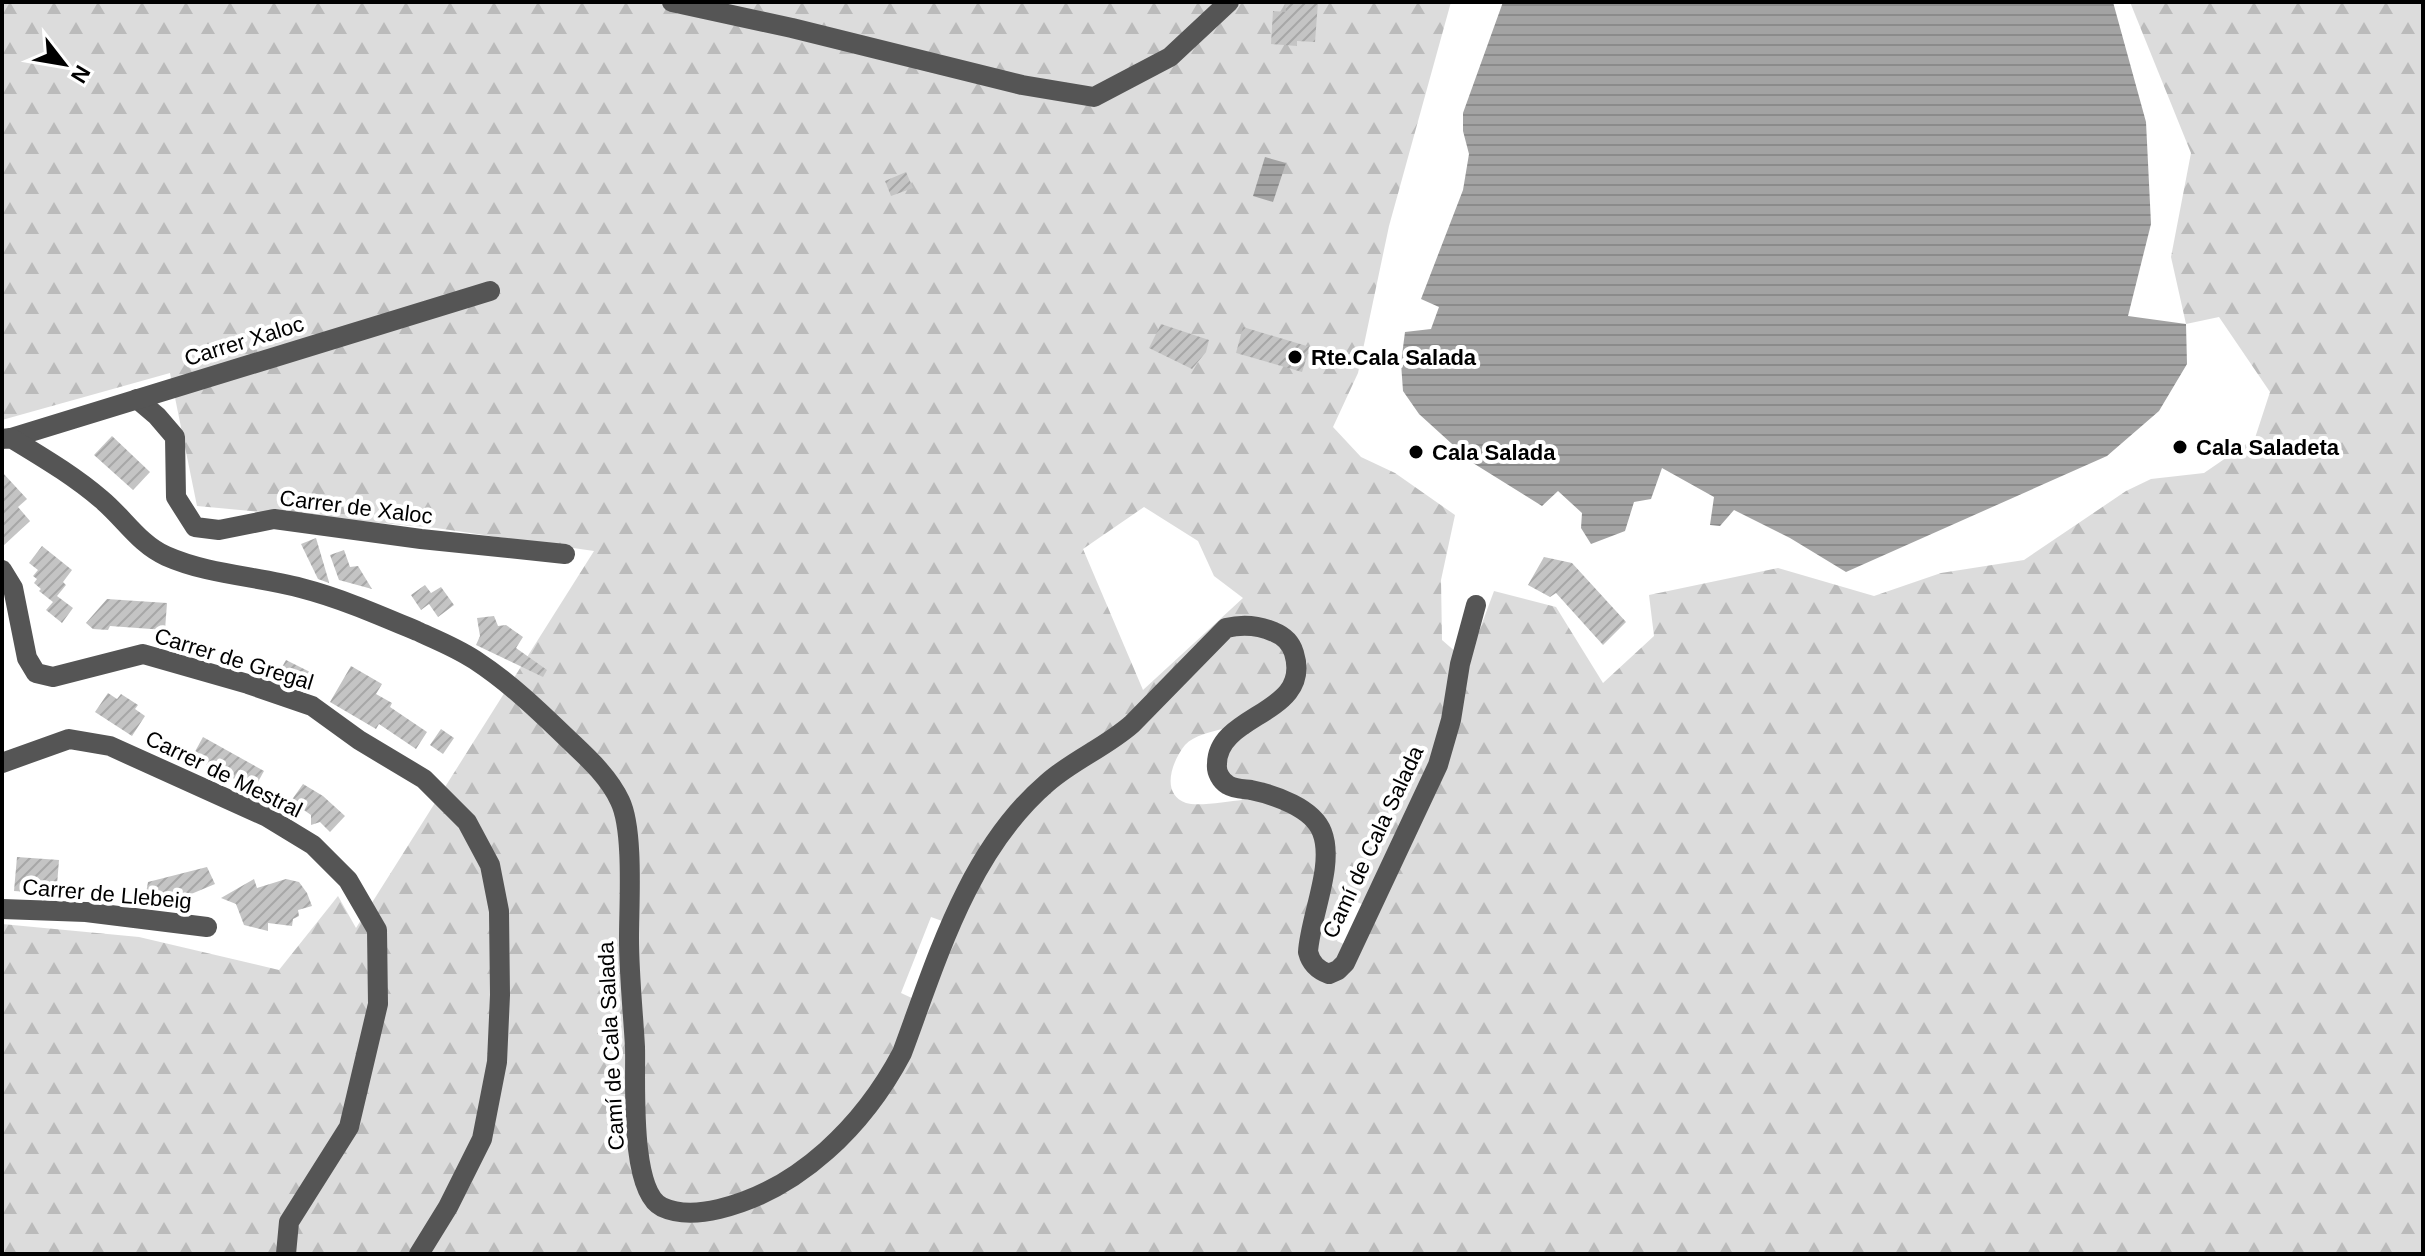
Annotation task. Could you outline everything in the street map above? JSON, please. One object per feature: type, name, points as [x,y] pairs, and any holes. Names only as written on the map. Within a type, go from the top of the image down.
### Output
[{"type":"street","points":[[672,2],[1022,85],[1094,97],[1170,57],[1229,2]]},
{"type":"street","name":"Carrer Xaloc","points":[[7,438],[490,291]]},
{"type":"street","name":"Carrer de Xaloc","points":[[137,399],[175,437],[176,497],[195,527],[219,530],[274,519],[565,554]]},
{"type":"street","name":"Camí de Cala Salada","points":[[7,438],[84,485],[145,543],[161,553],[216,571],[301,588],[381,615],[451,646],[474,659],[526,699],[603,774],[620,800],[627,828],[636,1135],[644,1176],[653,1200],[659,1206],[680,1212],[726,1207],[781,1186],[811,1164],[853,1124],[898,1061],[957,906],[1012,820],[1049,781],[1118,737],[1226,628],[1246,625],[1272,630],[1292,646],[1295,657],[1292,683],[1285,695],[1268,711],[1237,728],[1223,744],[1216,766],[1220,778],[1229,786],[1254,791],[1296,807],[1308,814],[1322,831],[1324,871],[1308,952],[1310,960],[1322,971],[1329,974],[1338,970],[1345,963],[1438,765],[1476,605]]},
{"type":"street","name":"Carrer de Gregal","points":[[2,570],[13,588],[27,658],[36,673],[53,677],[143,654],[312,706],[359,740],[424,779],[467,822],[490,865],[499,911],[497,1062],[482,1139],[448,1207],[419,1254]]},
{"type":"street","name":"Carrer de Mestral","points":[[2,763],[69,739],[110,746],[267,817],[313,845],[348,880],[377,930],[378,1004],[349,1127],[289,1222],[286,1254]]},
{"type":"street","name":"Carrer de Llebeig","points":[[2,909],[86,912],[207,927]]},
{"type":"green space","points":[[2,2],[1451,2],[1389,226],[1358,373],[1333,427],[1361,457],[1395,473],[1455,515],[1441,580],[1442,640],[1457,653],[1474,645],[1494,591],[1556,607],[1603,683],[1654,636],[1649,595],[1778,568],[1874,596],[1941,573],[2024,560],[2126,491],[2151,479],[2204,473],[2255,438],[2270,392],[2219,317],[2186,324],[2171,257],[2191,153],[2130,2],[2423,2],[2423,1254],[2,1254],[2,924],[139,937],[279,970],[338,896],[356,928],[594,551],[436,528],[197,506],[170,373],[2,420]],"holes":[[[1144,507],[1198,541],[1214,576],[1243,598],[1143,690],[1083,549]],[[1225,728],[1212,747],[1242,800],[1191,804],[1178,799],[1173,792],[1171,777],[1176,760],[1185,745],[1198,736]],[[1355,901],[1366,906],[1348,946],[1337,941]],[[931,917],[945,922],[914,999],[901,993]]]},
{"type":"shaded area","points":[[1503,2],[2113,2],[2146,122],[2151,224],[2128,316],[2186,324],[2187,364],[2159,411],[2107,456],[1846,572],[1790,538],[1734,510],[1720,526],[1710,525],[1714,497],[1662,468],[1651,499],[1634,502],[1625,531],[1591,544],[1581,528],[1582,513],[1558,491],[1542,506],[1473,463],[1419,414],[1403,391],[1401,363],[1405,332],[1431,329],[1439,307],[1421,299],[1463,190],[1469,154],[1463,131],[1463,113]]},
{"type":"shaded area","points":[[1265,157],[1286,163],[1273,202],[1253,196]]},
{"type":"building","points":[[1285,2],[1318,2],[1315,42],[1297,41],[1297,46],[1271,44],[1273,11],[1286,12]]},
{"type":"building","points":[[906,172],[913,188],[891,196],[885,181]]},
{"type":"building","points":[[1161,324],[1209,340],[1206,352],[1192,369],[1149,348]]},
{"type":"building","points":[[1243,327],[1310,347],[1302,372],[1236,353]]},
{"type":"building","points":[[112,436],[150,472],[133,490],[94,455]]},
{"type":"building","points":[[2,472],[27,499],[18,507],[30,521],[2,547]]},
{"type":"building","points":[[316,538],[329,583],[318,579],[301,544]]},
{"type":"building","points":[[42,546],[72,570],[57,596],[73,608],[62,623],[46,610],[53,602],[34,583],[37,579],[33,576],[38,570],[29,563]]},
{"type":"building","points":[[344,550],[350,567],[358,566],[372,589],[339,580],[330,555]]},
{"type":"building","points":[[1544,557],[1572,563],[1626,622],[1603,645],[1556,593],[1550,597],[1528,585]]},
{"type":"building","points":[[425,585],[431,593],[441,587],[454,605],[438,617],[429,604],[421,610],[411,595]]},
{"type":"building","points":[[107,599],[167,603],[165,630],[110,626],[108,630],[93,629],[86,623]]},
{"type":"building","points":[[494,616],[498,626],[506,625],[523,637],[516,648],[547,670],[543,677],[476,645],[480,636],[477,618]]},
{"type":"building","points":[[286,660],[310,672],[303,689],[277,676]]},
{"type":"building","points":[[351,666],[382,684],[376,694],[427,732],[416,749],[379,724],[376,729],[330,702]]},
{"type":"building","points":[[108,693],[117,699],[121,694],[138,705],[135,709],[145,716],[132,736],[95,712]]},
{"type":"building","points":[[441,729],[454,738],[443,754],[430,745]]},
{"type":"building","points":[[203,737],[264,771],[254,789],[192,757]]},
{"type":"building","points":[[303,784],[323,796],[345,816],[330,832],[320,822],[311,825],[311,815],[291,801]]},
{"type":"building","points":[[17,857],[59,860],[57,885],[30,883],[29,892],[14,891]]},
{"type":"building","points":[[207,867],[215,884],[184,897],[184,904],[145,899],[148,882]]},
{"type":"building","points":[[254,879],[257,888],[286,879],[299,882],[312,906],[298,910],[299,916],[293,919],[292,926],[268,923],[268,931],[244,925],[236,904],[221,898]]},
{"type":"place","name":"Rte.Cala Salada","points":[[1295,357]]},
{"type":"place","name":"Cala Saladeta","points":[[2180,447]]},
{"type":"place","name":"Cala Salada","points":[[1416,452]]}]
